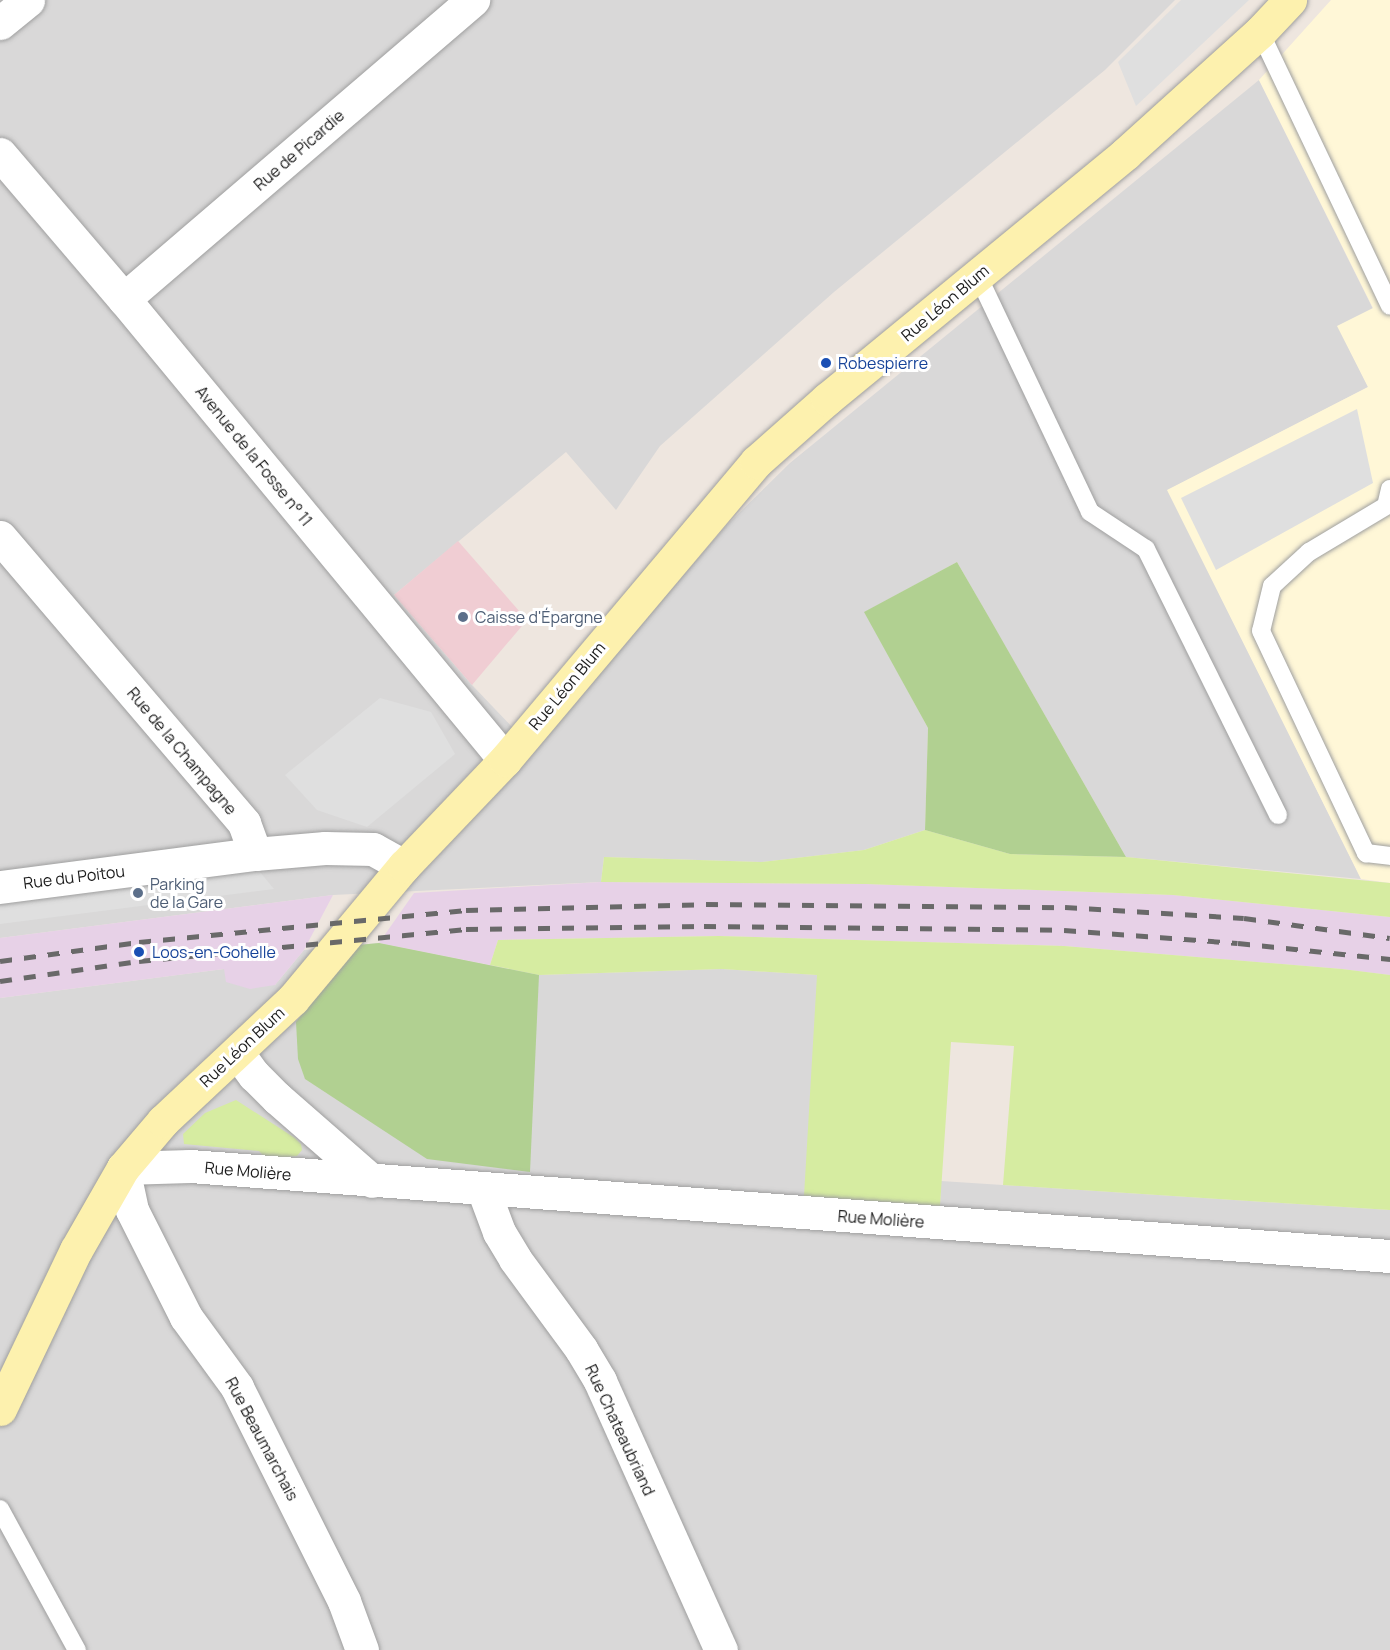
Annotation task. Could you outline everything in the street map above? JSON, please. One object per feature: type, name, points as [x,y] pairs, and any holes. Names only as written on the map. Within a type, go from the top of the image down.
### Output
[{"type":"street","points":[[0,23],[28,0]]},
{"type":"street","name":"Rue de Picardie","points":[[124,299],[473,0]]},
{"type":"street","name":"Rue Léon Blum","points":[[0,1409],[76,1250],[123,1168],[163,1121],[293,999],[404,866],[505,760],[756,462],[1125,154],[1260,32],[1290,0]]},
{"type":"street","name":"Avenue de la Fosse n° 11","points":[[0,154],[124,299],[505,760]]},
{"type":"street","name":"Rue de la Champagne","points":[[0,537],[244,823],[255,855]]},
{"type":"street","points":[[255,855],[325,848],[373,849],[404,866]]},
{"type":"street","name":"Rue du Poitou","points":[[0,887],[255,855]]},
{"type":"street","points":[[237,1052],[254,1075],[277,1098],[372,1181]]},
{"type":"street","name":"Rue Molière","points":[[123,1168],[190,1166],[1390,1256]]},
{"type":"street","name":"Rue Beaumarchais","points":[[123,1168],[132,1210],[186,1317],[237,1387],[344,1601],[362,1650]]},
{"type":"street","name":"Rue Chateaubriand","points":[[483,1189],[499,1232],[515,1259],[581,1349],[600,1381],[721,1650]]},
{"type":"lane","points":[[1260,32],[1390,306]]},
{"type":"lane","points":[[978,276],[1090,512],[1146,549],[1278,815]]},
{"type":"lane","points":[[1390,489],[1386,506],[1309,552],[1272,586],[1261,631],[1366,853],[1390,856]]},
{"type":"lane","points":[[0,1509],[77,1650]]},
{"type":"shaded area","points":[[0,0],[1175,0],[1105,70],[834,292],[660,446],[616,510],[566,452],[394,595],[472,685],[533,749],[726,526],[790,463],[1259,80],[1373,309],[1338,326],[1368,387],[1168,490],[1361,879],[1126,857],[957,562],[865,612],[928,728],[925,830],[864,850],[761,862],[604,857],[601,882],[333,895],[0,938]]},
{"type":"shaded area","points":[[1181,0],[1249,0],[1136,106],[1118,62]]},
{"type":"shaded area","points":[[1331,0],[1390,0],[1390,883],[1361,879],[1167,490],[1368,387],[1337,326],[1373,308],[1259,80]]},
{"type":"shaded area","points":[[1357,409],[1373,483],[1216,570],[1181,498]]},
{"type":"shaded area","points":[[458,541],[527,620],[472,685],[394,595]]},
{"type":"shaded area","points":[[380,698],[431,712],[455,754],[367,827],[317,810],[285,775]]},
{"type":"shaded area","name":"Parking de la Gare","points":[[255,866],[274,889],[0,924],[0,896]]},
{"type":"shaded area","points":[[601,882],[866,884],[1173,895],[1390,917],[1390,975],[1064,946],[719,936],[498,940],[490,965],[379,943],[414,893]]},
{"type":"shaded area","points":[[333,895],[304,950],[275,985],[250,989],[226,982],[224,969],[0,998],[0,938]]},
{"type":"shaded area","points":[[379,943],[539,975],[722,969],[818,975],[940,1205],[941,1181],[1390,1210],[1390,1650],[0,1650],[0,998],[224,969],[275,985],[304,950]]},
{"type":"green space","points":[[957,562],[1126,857],[1010,854],[925,830],[928,728],[864,612]]},
{"type":"green space","points":[[925,830],[1010,854],[1126,857],[1390,883],[1390,917],[1173,895],[866,884],[601,882],[604,857],[761,862],[864,850]]},
{"type":"green space","points":[[719,936],[1064,946],[1390,975],[1390,1210],[1003,1185],[1014,1046],[951,1042],[940,1206],[804,1196],[817,975],[722,969],[539,975],[490,965],[498,940]]},
{"type":"green space","points":[[379,943],[539,975],[530,1172],[427,1159],[305,1079],[298,1059],[296,1022],[358,945]]},
{"type":"green space","points":[[236,1100],[295,1138],[301,1144],[302,1150],[297,1156],[266,1159],[259,1151],[184,1144],[183,1134],[205,1113]]},
{"type":"railway","points":[[0,961],[139,942],[466,910],[706,904],[1065,907],[1244,918],[1390,938]]},
{"type":"railway","points":[[0,981],[139,961],[466,929],[704,926],[1064,930],[1238,943],[1390,959]]},
{"type":"place","name":"Robespierre","points":[[826,363]]},
{"type":"place","name":"Caisse d'Épargne","points":[[463,617]]},
{"type":"place","name":"Parking de la Gare","points":[[138,893]]},
{"type":"place","name":"Loos-en-Gohelle","points":[[139,952]]}]
